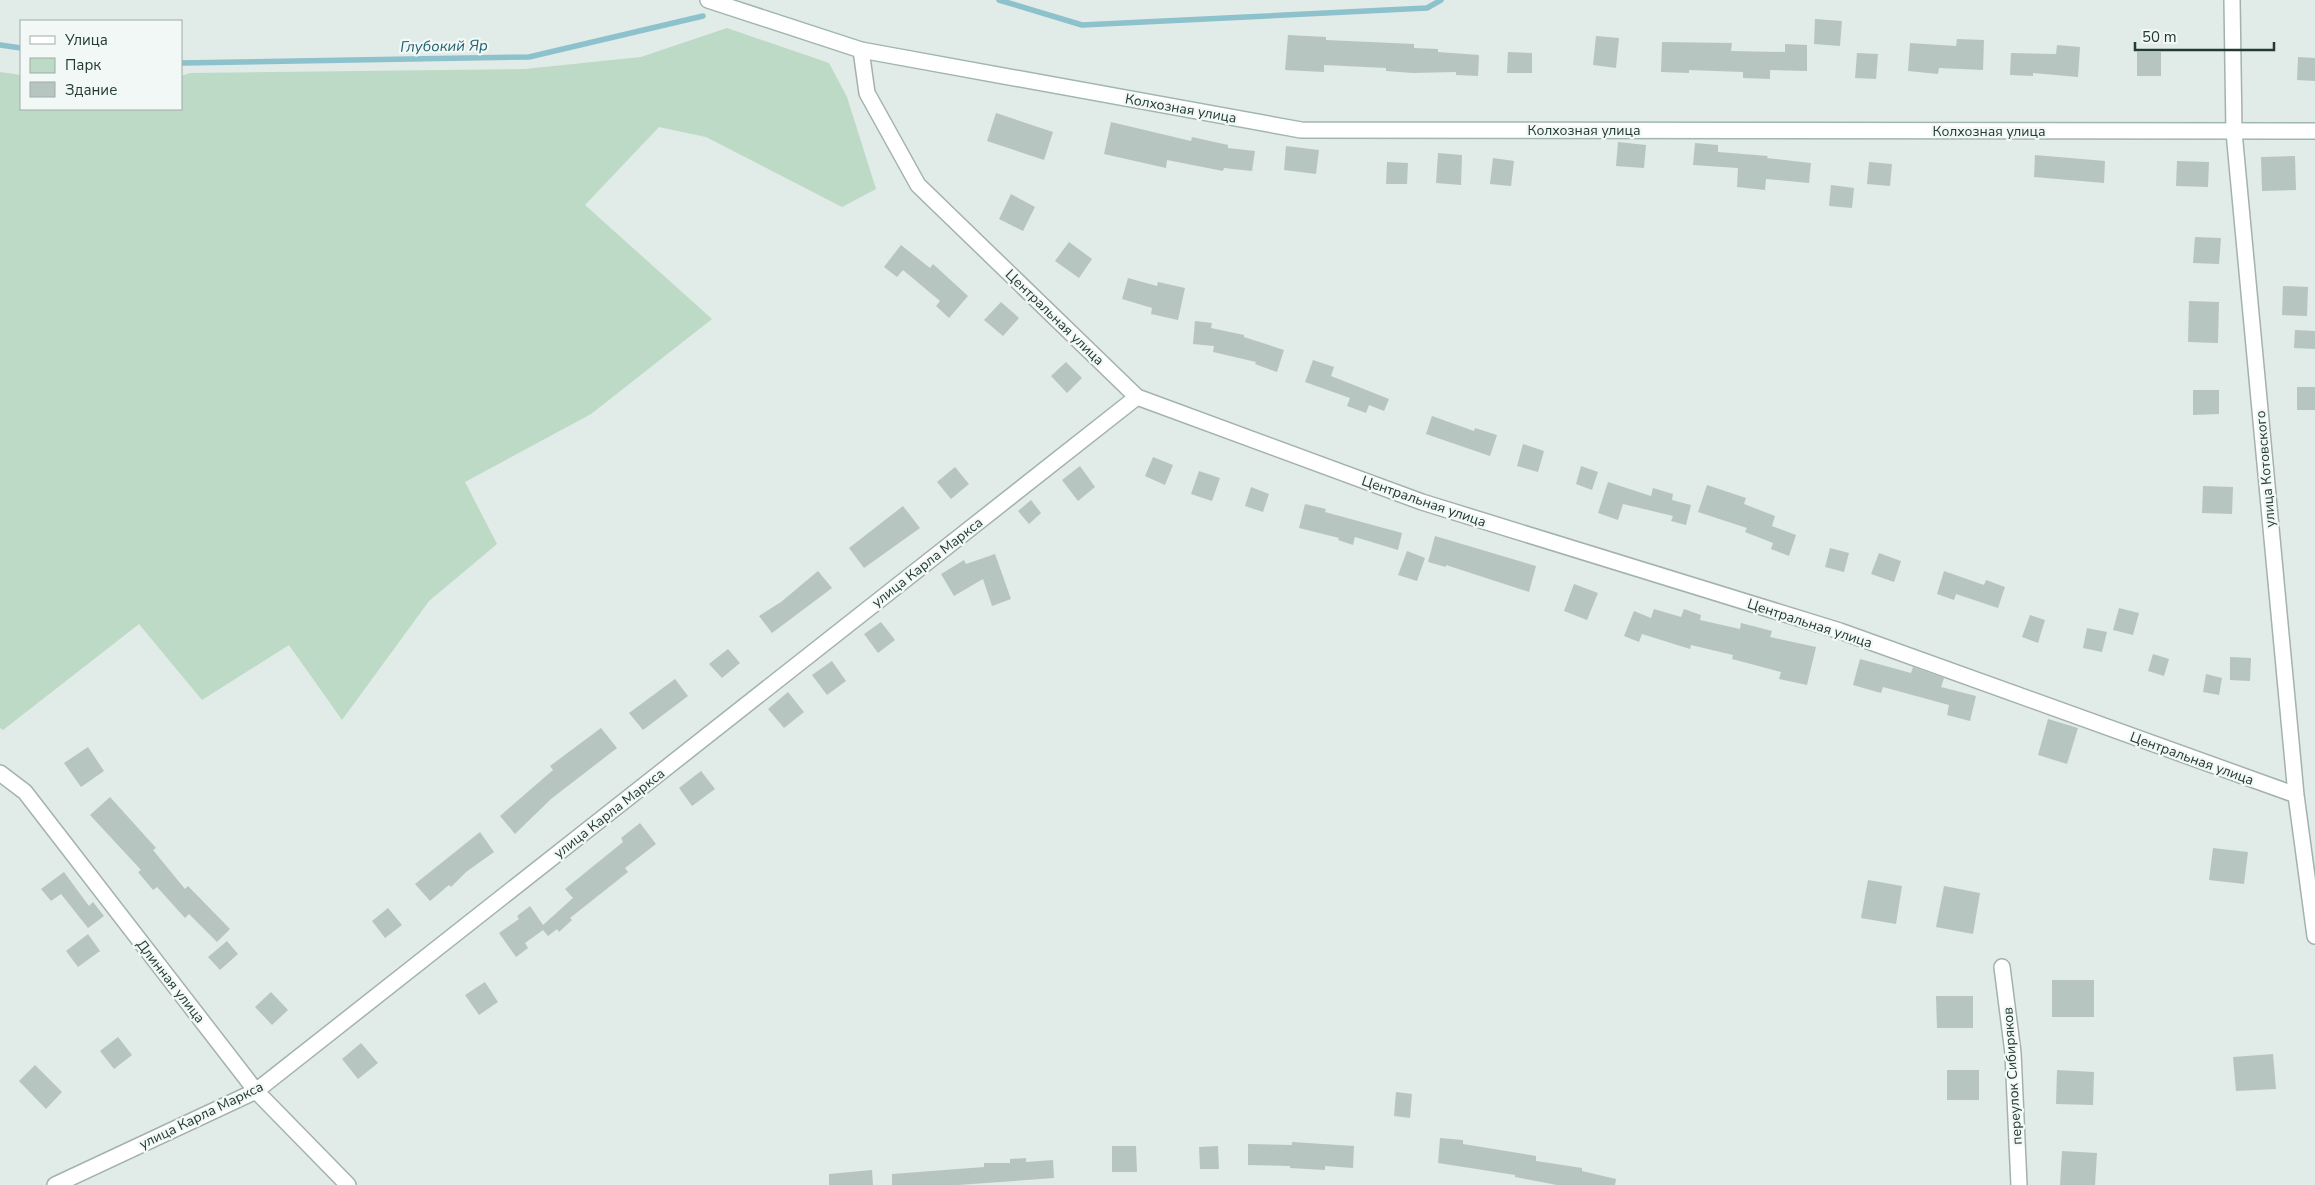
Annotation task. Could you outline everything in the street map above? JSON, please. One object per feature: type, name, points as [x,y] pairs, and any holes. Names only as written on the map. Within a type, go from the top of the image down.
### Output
[{"type":"street","points":[[708,0],[861,50]]},
{"type":"street","name":"улица Котовского","points":[[2232,0],[2234,132],[2296,795],[2315,930]]},
{"type":"street","name":"Колхозная улица","points":[[861,50],[1301,130],[2315,131]]},
{"type":"street","name":"Центральная улица","points":[[861,50],[867,93],[918,185],[1137,397],[1422,502],[1840,631],[2296,795]]},
{"type":"street","name":"улица Карла Маркса","points":[[55,1185],[256,1091],[1137,397]]},
{"type":"street","name":"Длинная улица","points":[[0,773],[24,792],[256,1091],[348,1185]]},
{"type":"street","name":"переулок Сибиряков","points":[[2002,967],[2013,1053],[2019,1185]]},
{"type":"green space","points":[[727,28],[829,63],[847,97],[876,189],[842,207],[706,137],[659,127],[585,205],[712,319],[591,414],[465,482],[497,544],[429,601],[342,720],[289,645],[202,700],[139,624],[3,730],[0,728],[0,72],[20,75],[20,110],[182,110],[182,76],[190,73],[525,69],[641,57]]},
{"type":"building","points":[[1815,19],[1842,21],[1840,46],[1814,44]]},
{"type":"building","points":[[1288,35],[1326,37],[1326,40],[1414,44],[1414,48],[1438,49],[1438,52],[1479,55],[1478,76],[1456,75],[1456,72],[1413,73],[1386,71],[1386,68],[1324,65],[1324,72],[1285,70]]},
{"type":"building","points":[[1596,36],[1619,38],[1616,68],[1593,65]]},
{"type":"building","points":[[1957,39],[1984,40],[1983,70],[1939,68],[1938,74],[1908,71],[1910,43],[1956,46]]},
{"type":"building","points":[[1662,42],[1732,43],[1731,51],[1785,52],[1785,44],[1807,45],[1807,71],[1770,70],[1770,79],[1743,78],[1743,72],[1689,70],[1689,73],[1661,72]]},
{"type":"building","points":[[2057,45],[2080,47],[2078,77],[2033,73],[2033,76],[2010,75],[2011,53],[2056,54]]},
{"type":"building","points":[[1508,52],[1532,53],[1532,73],[1507,73]]},
{"type":"building","points":[[2137,52],[2161,52],[2161,76],[2137,76]]},
{"type":"building","points":[[1857,53],[1878,54],[1876,79],[1855,78]]},
{"type":"building","points":[[2298,57],[2315,58],[2315,81],[2297,80]]},
{"type":"building","points":[[996,113],[1053,132],[1044,160],[987,141]]},
{"type":"building","points":[[1111,122],[1191,141],[1192,137],[1228,145],[1228,148],[1255,151],[1252,171],[1224,168],[1223,171],[1167,160],[1166,168],[1104,154]]},
{"type":"building","points":[[1618,142],[1646,145],[1644,168],[1616,166]]},
{"type":"building","points":[[1695,143],[1718,145],[1718,152],[1768,156],[1767,158],[1811,163],[1809,183],[1766,179],[1765,190],[1737,187],[1738,168],[1693,165]]},
{"type":"building","points":[[1286,146],[1319,150],[1316,174],[1284,170]]},
{"type":"building","points":[[1438,153],[1462,155],[1461,185],[1436,183]]},
{"type":"building","points":[[2035,155],[2105,161],[2104,183],[2034,177]]},
{"type":"building","points":[[2295,156],[2296,190],[2262,191],[2261,157]]},
{"type":"building","points":[[1493,158],[1514,161],[1511,186],[1490,184]]},
{"type":"building","points":[[2177,161],[2209,162],[2208,187],[2176,186]]},
{"type":"building","points":[[1387,162],[1408,163],[1407,184],[1386,184]]},
{"type":"building","points":[[1869,162],[1892,164],[1890,186],[1867,184]]},
{"type":"building","points":[[1831,185],[1854,188],[1852,208],[1829,206]]},
{"type":"building","points":[[1011,194],[1035,207],[1023,231],[999,219]]},
{"type":"building","points":[[2195,237],[2221,238],[2219,264],[2193,263]]},
{"type":"building","points":[[1069,242],[1092,259],[1079,278],[1055,261]]},
{"type":"building","points":[[901,245],[930,268],[933,264],[968,296],[949,318],[936,306],[940,301],[903,270],[897,277],[884,267]]},
{"type":"building","points":[[1128,278],[1157,286],[1158,282],[1185,288],[1178,320],[1151,314],[1152,308],[1122,299]]},
{"type":"building","points":[[2283,286],[2308,287],[2307,316],[2282,315]]},
{"type":"building","points":[[2189,301],[2219,302],[2218,343],[2188,342]]},
{"type":"building","points":[[1001,302],[1019,318],[1003,336],[984,320]]},
{"type":"building","points":[[1195,321],[1212,323],[1211,328],[1244,335],[1244,337],[1284,350],[1277,372],[1255,364],[1256,362],[1213,352],[1214,346],[1193,344]]},
{"type":"building","points":[[2295,330],[2315,331],[2315,349],[2294,348]]},
{"type":"building","points":[[1313,360],[1334,367],[1331,376],[1389,399],[1384,411],[1369,405],[1366,413],[1347,406],[1350,398],[1305,382]]},
{"type":"building","points":[[1066,362],[1082,378],[1067,393],[1051,376]]},
{"type":"building","points":[[2297,387],[2315,387],[2315,410],[2297,410]]},
{"type":"building","points":[[2193,390],[2219,390],[2219,414],[2193,415]]},
{"type":"building","points":[[1432,416],[1474,431],[1475,428],[1497,435],[1490,456],[1426,434]]},
{"type":"building","points":[[1523,444],[1544,451],[1538,472],[1517,466]]},
{"type":"building","points":[[1153,457],[1173,465],[1165,485],[1145,476]]},
{"type":"building","points":[[1080,466],[1095,487],[1078,501],[1062,480]]},
{"type":"building","points":[[1581,466],[1598,472],[1592,490],[1576,484]]},
{"type":"building","points":[[955,467],[969,484],[951,499],[937,482]]},
{"type":"building","points":[[1199,471],[1220,478],[1212,501],[1191,494]]},
{"type":"building","points":[[1608,482],[1651,496],[1653,488],[1673,494],[1672,500],[1691,505],[1686,525],[1671,521],[1673,516],[1623,504],[1618,520],[1598,513]]},
{"type":"building","points":[[1707,485],[1746,498],[1744,504],[1775,516],[1772,526],[1796,535],[1789,556],[1771,549],[1773,543],[1745,532],[1747,528],[1698,512]]},
{"type":"building","points":[[2203,486],[2233,487],[2232,514],[2202,513]]},
{"type":"building","points":[[1251,487],[1269,494],[1263,512],[1245,506]]},
{"type":"building","points":[[1031,500],[1041,513],[1029,524],[1018,511]]},
{"type":"building","points":[[1305,504],[1326,509],[1325,512],[1402,533],[1398,550],[1355,537],[1353,545],[1338,540],[1339,538],[1299,528]]},
{"type":"building","points":[[903,506],[920,528],[864,568],[849,548]]},
{"type":"building","points":[[1435,536],[1536,566],[1529,592],[1446,565],[1446,567],[1428,562]]},
{"type":"building","points":[[1830,548],[1849,553],[1844,572],[1825,567]]},
{"type":"building","points":[[1407,551],[1425,558],[1417,581],[1398,575]]},
{"type":"building","points":[[1879,553],[1901,561],[1894,582],[1871,574]]},
{"type":"building","points":[[995,554],[1011,599],[992,606],[983,579],[954,596],[941,574],[964,560],[966,564]]},
{"type":"building","points":[[818,571],[832,588],[772,633],[759,616],[781,602]]},
{"type":"building","points":[[1944,571],[1984,585],[1986,580],[2005,587],[1998,608],[1956,594],[1954,600],[1937,594]]},
{"type":"building","points":[[1574,584],[1598,593],[1587,620],[1564,611]]},
{"type":"building","points":[[2119,608],[2139,613],[2133,635],[2113,630]]},
{"type":"building","points":[[1654,609],[1681,617],[1684,609],[1701,615],[1700,620],[1740,629],[1741,623],[1772,631],[1770,637],[1816,647],[1807,685],[1779,679],[1781,672],[1732,659],[1733,655],[1691,645],[1690,649],[1642,634],[1639,642],[1624,636],[1634,611],[1651,618]]},
{"type":"building","points":[[2030,615],[2045,620],[2038,643],[2022,637]]},
{"type":"building","points":[[881,622],[895,640],[878,653],[864,634]]},
{"type":"building","points":[[2087,628],[2107,632],[2102,652],[2083,648]]},
{"type":"building","points":[[728,649],[740,663],[722,678],[709,664]]},
{"type":"building","points":[[2153,654],[2169,659],[2164,676],[2148,671]]},
{"type":"building","points":[[2230,657],[2251,658],[2250,681],[2230,680]]},
{"type":"building","points":[[1860,659],[1911,673],[1913,667],[1944,678],[1941,687],[1976,696],[1970,721],[1947,715],[1949,705],[1883,687],[1881,693],[1853,685]]},
{"type":"building","points":[[832,661],[846,681],[827,695],[812,675]]},
{"type":"building","points":[[2206,674],[2222,678],[2219,695],[2203,692]]},
{"type":"building","points":[[675,679],[688,696],[643,730],[629,713]]},
{"type":"building","points":[[788,692],[804,712],[784,728],[768,709]]},
{"type":"building","points":[[2048,719],[2078,728],[2067,764],[2038,755]]},
{"type":"building","points":[[601,728],[617,748],[551,799],[515,834],[500,816],[553,770],[550,766]]},
{"type":"building","points":[[88,747],[104,771],[81,787],[64,763]]},
{"type":"building","points":[[701,771],[715,789],[692,806],[679,788]]},
{"type":"building","points":[[110,797],[156,848],[153,850],[185,889],[188,886],[230,929],[217,942],[189,914],[185,918],[157,887],[153,890],[138,872],[141,870],[90,815]]},
{"type":"building","points":[[640,823],[656,844],[625,868],[628,872],[570,918],[572,920],[559,932],[557,929],[548,936],[543,930],[525,943],[528,948],[516,957],[499,933],[519,919],[517,916],[530,906],[543,925],[573,898],[565,889],[623,842],[621,838]]},
{"type":"building","points":[[480,832],[494,852],[466,872],[451,887],[449,885],[430,901],[415,884]]},
{"type":"building","points":[[2213,848],[2248,852],[2244,884],[2209,880]]},
{"type":"building","points":[[64,872],[89,906],[93,902],[104,916],[88,928],[61,894],[51,901],[41,889]]},
{"type":"building","points":[[1868,880],[1902,886],[1896,924],[1861,918]]},
{"type":"building","points":[[1944,886],[1980,893],[1973,934],[1936,927]]},
{"type":"building","points":[[388,908],[402,925],[385,938],[372,921]]},
{"type":"building","points":[[88,934],[100,951],[78,967],[66,951]]},
{"type":"building","points":[[227,941],[238,954],[220,970],[208,957]]},
{"type":"building","points":[[2052,980],[2094,980],[2094,1017],[2052,1017]]},
{"type":"building","points":[[485,982],[498,1002],[479,1015],[465,995]]},
{"type":"building","points":[[271,992],[288,1010],[272,1025],[255,1007]]},
{"type":"building","points":[[1936,996],[1973,996],[1973,1028],[1937,1028]]},
{"type":"building","points":[[118,1037],[132,1055],[114,1069],[100,1051]]},
{"type":"building","points":[[361,1043],[378,1063],[358,1079],[342,1059]]},
{"type":"building","points":[[2273,1054],[2276,1089],[2236,1091],[2233,1057]]},
{"type":"building","points":[[35,1065],[62,1092],[46,1109],[19,1081]]},
{"type":"building","points":[[1947,1070],[1979,1070],[1979,1100],[1947,1100]]},
{"type":"building","points":[[2057,1070],[2094,1072],[2093,1105],[2056,1104]]},
{"type":"building","points":[[1396,1092],[1412,1094],[1410,1118],[1394,1116]]},
{"type":"building","points":[[1440,1138],[1463,1140],[1463,1144],[1536,1156],[1536,1161],[1582,1168],[1582,1171],[1616,1179],[1615,1185],[1557,1185],[1515,1177],[1515,1175],[1438,1163]]},
{"type":"building","points":[[1292,1142],[1354,1146],[1353,1168],[1325,1166],[1325,1170],[1290,1168],[1290,1166],[1248,1165],[1248,1144],[1292,1145]]},
{"type":"building","points":[[1112,1146],[1136,1146],[1137,1172],[1112,1172]]},
{"type":"building","points":[[1218,1146],[1219,1169],[1200,1169],[1199,1147]]},
{"type":"building","points":[[2062,1151],[2097,1153],[2095,1185],[2060,1185]]},
{"type":"building","points":[[1026,1158],[1026,1162],[1053,1160],[1054,1178],[958,1185],[892,1185],[892,1174],[984,1167],[984,1163],[1010,1163],[1010,1159]]},
{"type":"building","points":[[872,1170],[873,1185],[829,1185],[829,1174]]},
{"type":"waterway","name":"Глубокий Яр","points":[[999,0],[1082,25],[1427,8],[1441,0]]},
{"type":"waterway","name":"Глубокий Яр","points":[[182,63],[529,57],[703,16]]},
{"type":"waterway","name":"Глубокий Яр","points":[[0,45],[20,48]]}]
